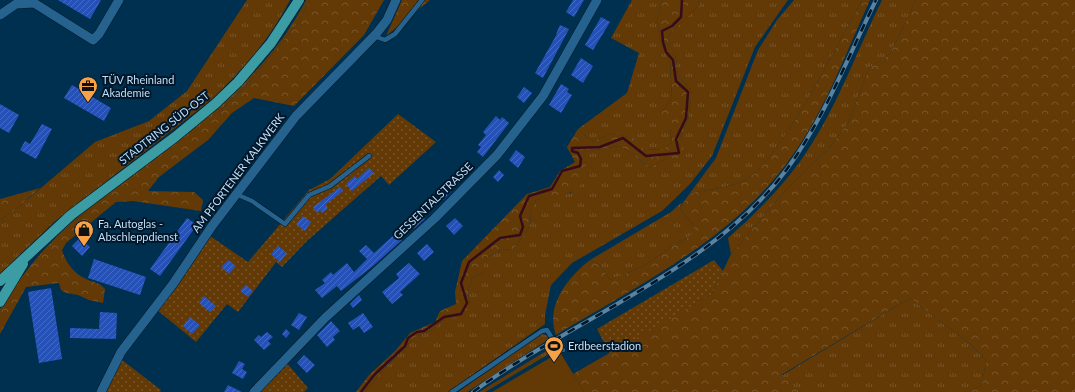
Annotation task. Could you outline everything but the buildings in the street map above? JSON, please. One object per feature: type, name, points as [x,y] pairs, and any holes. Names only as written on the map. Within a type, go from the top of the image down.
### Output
[{"type":"main road","name":"STADTRING SÜD-OST","points":[[0,281],[71,215],[175,137],[215,104],[238,82],[272,43],[299,0]]},
{"type":"main road","name":"STADTRING SÜD-OST","points":[[0,302],[26,258]]},
{"type":"street","points":[[0,16],[16,4],[34,3],[92,40],[99,34],[119,0]]},
{"type":"street","name":"AM PFORTENER KALKWERK","points":[[101,392],[121,352],[173,284],[212,226],[236,194],[296,116],[374,36],[387,20],[396,0]]},
{"type":"street","name":"GESSENTALSTRASSE","points":[[254,392],[325,318],[435,218],[497,154],[542,96],[597,0]]},
{"type":"lane","points":[[374,36],[386,40],[395,34],[422,0]]},
{"type":"lane","points":[[236,194],[252,201],[285,224],[309,195],[330,186],[369,156]]},
{"type":"lane","points":[[452,392],[514,348],[542,331],[547,330],[559,350],[563,350]]},
{"type":"green space","points":[[247,0],[290,0],[274,28],[255,54],[234,78],[211,100],[54,222],[0,274],[0,220],[15,210],[95,142],[149,121],[187,91]]},
{"type":"green space","points":[[306,0],[310,0],[297,24],[250,81],[220,111],[190,136],[79,218],[11,293],[0,313],[0,309],[17,283],[46,247],[68,225],[110,190],[204,118],[233,93],[261,65],[285,35]]},
{"type":"green space","points":[[310,0],[384,0],[364,35],[294,106],[254,98],[232,113],[208,140],[159,177],[148,191],[194,192],[203,200],[201,211],[133,201],[116,202],[66,243],[62,250],[71,267],[82,277],[105,289],[103,303],[89,300],[78,295],[66,293],[61,290],[59,283],[26,287],[0,334],[0,313],[11,293],[37,259],[79,218],[220,111],[250,81],[297,24]]},
{"type":"green space","points":[[402,0],[430,0],[386,36]]},
{"type":"green space","points":[[632,0],[663,0],[657,19],[660,40],[670,63],[672,99],[662,112],[670,129],[672,142],[663,149],[645,150],[635,139],[614,133],[592,141],[578,129],[627,93],[639,53],[611,38]]},
{"type":"green space","points":[[663,0],[698,0],[699,5],[668,36],[669,44],[676,59],[678,76],[692,91],[688,119],[680,138],[684,149],[678,158],[668,158],[649,168],[632,153],[618,146],[585,152],[586,173],[580,186],[563,195],[536,200],[531,211],[530,226],[514,249],[501,250],[484,259],[484,271],[472,279],[468,291],[470,305],[462,318],[445,319],[430,331],[415,337],[387,366],[365,392],[356,392],[369,375],[395,351],[410,333],[435,322],[440,311],[456,304],[455,292],[462,261],[527,194],[550,187],[560,171],[575,162],[567,147],[578,129],[592,141],[614,133],[636,139],[645,150],[663,149],[672,142],[670,129],[660,125],[662,112],[672,99],[670,63],[660,40],[657,19]]},
{"type":"green space","points":[[698,0],[788,0],[755,47],[712,156],[690,184],[662,211],[572,263],[551,285],[545,315],[545,324],[448,392],[365,392],[387,366],[415,337],[430,331],[445,319],[470,305],[468,291],[472,279],[484,271],[484,259],[501,250],[514,249],[530,226],[531,211],[536,200],[571,193],[586,167],[584,152],[618,146],[632,153],[649,168],[668,158],[678,158],[680,138],[688,119],[692,91],[678,76],[676,59],[669,44],[668,36],[699,5]]},
{"type":"green space","points":[[794,0],[862,0],[808,99],[773,152],[757,171],[743,181],[737,183],[690,193],[716,158],[758,50],[777,20]]},
{"type":"green space","points":[[862,0],[870,0],[821,108],[798,148],[761,194],[707,241],[678,261],[556,335],[553,324],[556,303],[561,293],[574,275],[590,260],[600,265],[610,280],[642,267],[674,245],[694,234],[693,225],[680,207],[690,193],[737,183],[743,181],[757,171],[773,152],[808,99]]},
{"type":"green space","points":[[882,0],[916,0],[890,54],[869,68],[848,123],[829,148],[785,191],[731,254],[728,238],[774,193],[799,163],[812,144],[834,104]]},
{"type":"green space","points":[[916,0],[1075,0],[1075,392],[969,392],[982,385],[986,360],[968,342],[910,298],[781,375],[800,392],[584,392],[573,374],[712,294],[731,254],[785,191],[829,148],[848,123],[869,68],[890,54]]},
{"type":"green space","points":[[398,114],[436,142],[389,185],[381,176],[307,241],[282,267],[276,262],[238,312],[227,304],[196,342],[157,310],[210,236],[248,262],[309,190],[330,179]]},
{"type":"green space","points":[[40,188],[15,210],[0,220],[0,199]]},
{"type":"green space","points":[[682,202],[680,207],[693,225],[694,234],[674,245],[642,267],[610,280],[600,265],[590,260],[671,212]]},
{"type":"green space","points":[[714,260],[723,271],[712,294],[610,354],[597,329]]},
{"type":"green space","points":[[910,298],[968,342],[986,360],[982,385],[969,392],[800,392],[781,376]]},
{"type":"green space","points":[[542,334],[546,335],[549,339],[467,392],[458,392]]},
{"type":"green space","points":[[554,346],[554,351],[485,392],[479,392]]},
{"type":"green space","name":"Erdbeerstadion","points":[[560,352],[584,392],[492,392]]},
{"type":"green space","points":[[122,360],[161,390],[160,392],[106,392]]},
{"type":"green space","points":[[286,362],[308,388],[304,392],[256,392]]},
{"type":"waterway","points":[[361,392],[374,375],[405,346],[408,338],[417,332],[424,331],[444,317],[461,314],[467,303],[461,283],[469,262],[500,238],[520,235],[523,227],[520,216],[529,196],[552,189],[562,171],[580,166],[581,159],[578,153],[572,151],[572,148],[600,147],[623,138],[646,156],[679,153],[676,139],[686,118],[688,92],[676,81],[673,60],[666,52],[662,31],[672,26],[681,17],[682,0]]},
{"type":"railway","points":[[473,392],[512,366],[681,265],[720,236],[756,205],[787,169],[813,129],[876,0]]},
{"type":"place","name":"TÜV Rheinland Akademie","points":[[88,103]]},
{"type":"place","name":"Fa. Autoglas - Abschleppdienst","points":[[84,247]]},
{"type":"place","name":"Erdbeerstadion","points":[[554,363]]}]
